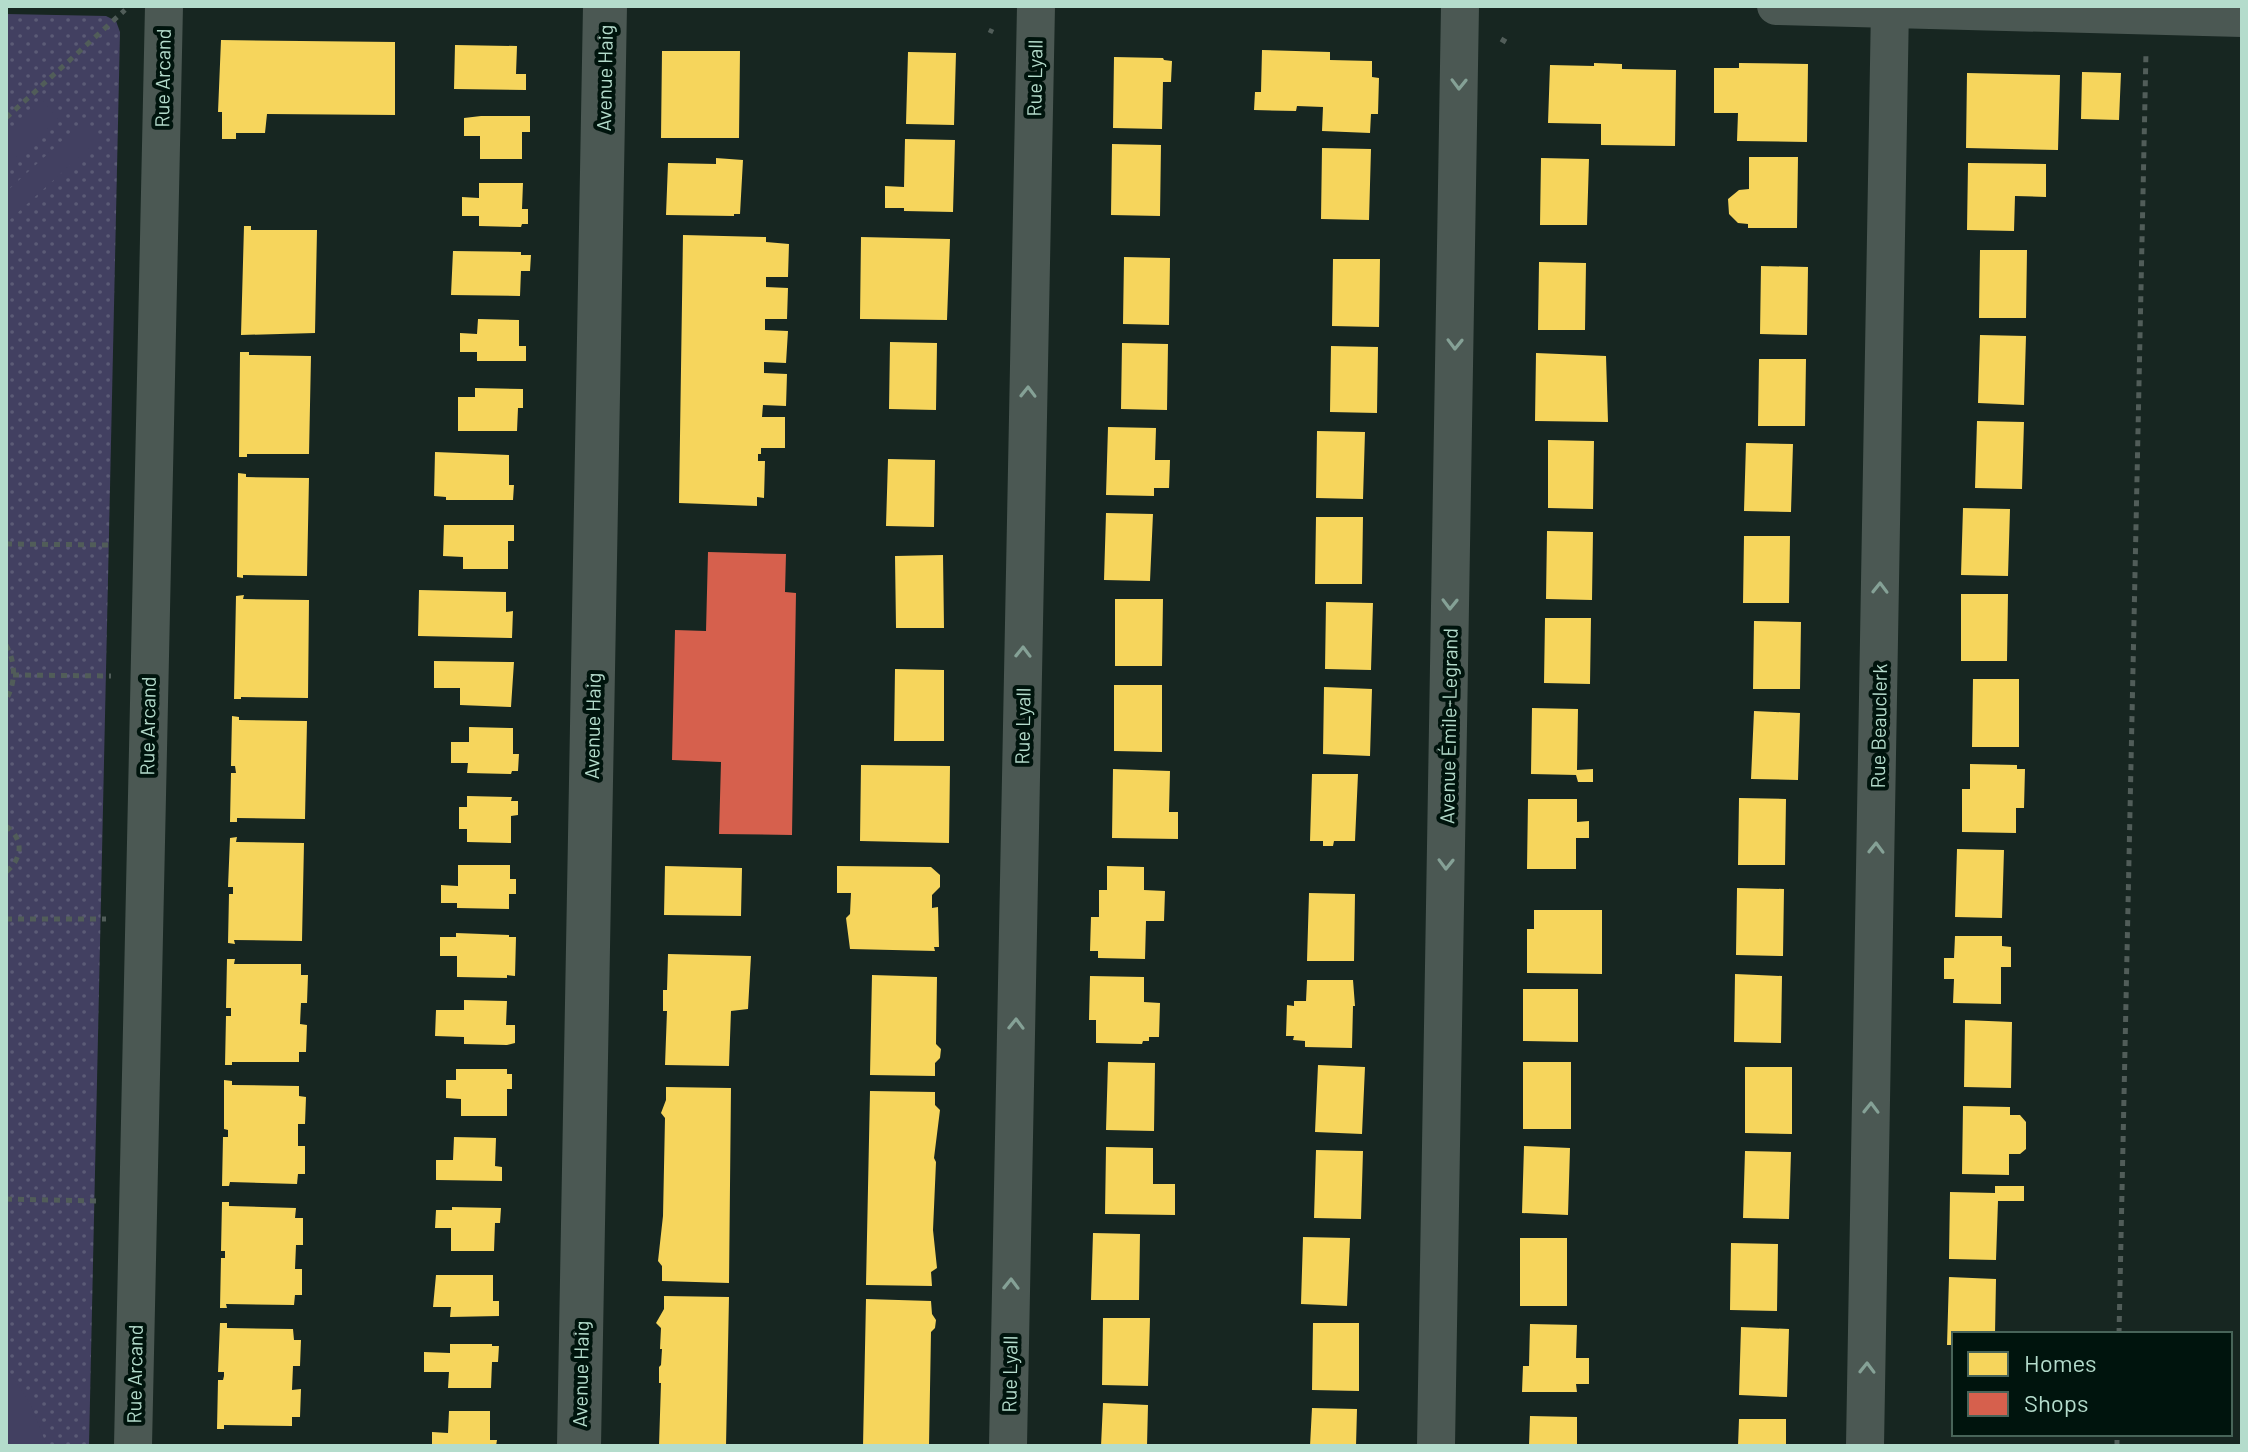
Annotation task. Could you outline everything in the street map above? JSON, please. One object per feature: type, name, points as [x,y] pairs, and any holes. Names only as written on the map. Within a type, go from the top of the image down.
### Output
[{"type":"street","name":"Rue Arcand","points":[[133,1446],[164,6]]},
{"type":"street","name":"Avenue Haig","points":[[579,1446],[605,6]]},
{"type":"street","name":"Rue Lyall","points":[[1008,1446],[1036,6]]},
{"type":"street","name":"Avenue Émile-Legrand","points":[[1436,1446],[1460,6]]},
{"type":"street","points":[[1776,6],[2242,18]]},
{"type":"street","name":"Rue Beauclerk","points":[[1865,1446],[1890,7]]},
{"type":"path","points":[[6,118],[129,6]]},
{"type":"path","points":[[2119,1332],[2146,43]]},
{"type":"path","points":[[6,544],[113,545]]},
{"type":"path","points":[[6,645],[11,654],[13,675],[6,700]]},
{"type":"path","points":[[13,675],[111,676]]},
{"type":"path","points":[[6,826],[15,833],[20,849],[18,858],[6,872]]},
{"type":"path","points":[[6,919],[106,919]]},
{"type":"path","points":[[6,1199],[100,1201]]},
{"type":"shaded area","points":[[6,14],[106,16],[116,21],[120,32],[89,1446],[6,1446]]},
{"type":"shaded area","points":[[43,101],[58,119],[6,166],[6,134]]},
{"type":"shaded area","points":[[83,122],[99,139],[6,223],[6,192]]},
{"type":"shaded area","points":[[6,1367],[30,1403],[47,1446],[6,1446]]},
{"type":"building: Homes","points":[[221,40],[395,42],[395,115],[267,114],[265,133],[236,133],[236,139],[222,139],[222,112],[218,112]]},
{"type":"building: Homes","points":[[455,45],[517,46],[516,74],[526,74],[526,90],[454,89]]},
{"type":"building: Homes","points":[[1262,50],[1330,52],[1330,60],[1372,61],[1372,77],[1379,78],[1378,114],[1371,114],[1370,133],[1322,131],[1323,107],[1297,106],[1296,111],[1254,110],[1255,92],[1261,92]]},
{"type":"building: Homes","points":[[662,51],[740,51],[739,138],[661,138]]},
{"type":"building: Homes","points":[[908,52],[956,53],[954,125],[906,124]]},
{"type":"building: Homes","points":[[1114,57],[1172,61],[1171,82],[1163,82],[1162,129],[1113,128]]},
{"type":"building: Homes","points":[[1594,63],[1622,64],[1622,69],[1676,70],[1675,146],[1601,145],[1601,124],[1548,123],[1550,65],[1594,66]]},
{"type":"building: Homes","points":[[1739,63],[1808,64],[1807,142],[1737,141],[1738,113],[1714,113],[1714,68],[1739,68]]},
{"type":"building: Homes","points":[[2082,72],[2121,73],[2119,120],[2081,119]]},
{"type":"building: Homes","points":[[1967,73],[2060,75],[2058,150],[1966,148]]},
{"type":"building: Homes","points":[[530,116],[530,132],[522,132],[522,159],[480,159],[480,136],[464,136],[464,118]]},
{"type":"building: Homes","points":[[905,139],[955,140],[953,212],[885,208],[885,186],[904,187]]},
{"type":"building: Homes","points":[[1112,144],[1161,145],[1160,216],[1111,215]]},
{"type":"building: Homes","points":[[1322,148],[1371,149],[1369,220],[1321,219]]},
{"type":"building: Homes","points":[[1749,157],[1798,157],[1797,228],[1748,228],[1748,224],[1738,223],[1729,214],[1728,199],[1739,190],[1749,189]]},
{"type":"building: Homes","points":[[716,158],[743,160],[740,214],[666,215],[668,163],[716,164]]},
{"type":"building: Homes","points":[[1541,158],[1589,159],[1587,225],[1540,225]]},
{"type":"building: Homes","points":[[1968,163],[2046,164],[2046,197],[2015,196],[2014,231],[1967,230]]},
{"type":"building: Homes","points":[[479,183],[523,183],[522,209],[528,209],[528,224],[521,227],[479,226],[479,216],[462,216],[462,197],[479,198]]},
{"type":"building: Homes","points":[[244,226],[251,226],[251,230],[317,230],[315,333],[241,335]]},
{"type":"building: Homes","points":[[683,235],[766,237],[766,242],[789,244],[788,277],[766,277],[766,287],[788,288],[787,319],[765,319],[765,330],[788,331],[786,363],[764,362],[764,373],[787,374],[786,406],[763,405],[762,417],[785,417],[785,448],[761,448],[761,454],[758,454],[758,461],[765,461],[764,498],[757,497],[757,506],[679,503]]},
{"type":"building: Homes","points":[[861,237],[950,239],[947,320],[860,319]]},
{"type":"building: Homes","points":[[1980,250],[2027,250],[2026,318],[1979,318]]},
{"type":"building: Homes","points":[[453,251],[521,252],[521,255],[531,255],[530,271],[521,271],[520,296],[451,295]]},
{"type":"building: Homes","points":[[1124,257],[1170,258],[1169,325],[1123,324]]},
{"type":"building: Homes","points":[[1333,259],[1380,259],[1379,327],[1332,326]]},
{"type":"building: Homes","points":[[1539,262],[1586,263],[1585,330],[1538,330]]},
{"type":"building: Homes","points":[[1761,266],[1808,267],[1807,335],[1760,334]]},
{"type":"building: Homes","points":[[478,319],[519,320],[519,346],[526,346],[526,361],[477,361],[477,352],[460,352],[460,333],[477,334]]},
{"type":"building: Homes","points":[[1980,335],[2026,336],[2024,405],[1978,403]]},
{"type":"building: Homes","points":[[890,342],[937,343],[936,410],[889,409]]},
{"type":"building: Homes","points":[[1122,343],[1168,344],[1167,410],[1121,409]]},
{"type":"building: Homes","points":[[1331,346],[1378,347],[1377,413],[1330,412]]},
{"type":"building: Homes","points":[[240,352],[249,352],[249,355],[311,356],[309,454],[247,454],[247,457],[239,457]]},
{"type":"building: Homes","points":[[1536,353],[1606,356],[1608,422],[1535,421]]},
{"type":"building: Homes","points":[[1759,359],[1806,359],[1805,426],[1758,426]]},
{"type":"building: Homes","points":[[475,388],[523,389],[523,408],[518,408],[517,431],[458,431],[458,397],[475,397]]},
{"type":"building: Homes","points":[[1977,421],[2024,422],[2022,489],[1975,488]]},
{"type":"building: Homes","points":[[1108,427],[1156,428],[1155,460],[1170,460],[1169,488],[1154,488],[1154,496],[1106,495]]},
{"type":"building: Homes","points":[[1317,431],[1365,432],[1363,499],[1316,498]]},
{"type":"building: Homes","points":[[1548,440],[1594,441],[1593,509],[1548,508]]},
{"type":"building: Homes","points":[[1746,443],[1793,444],[1791,512],[1744,511]]},
{"type":"building: Homes","points":[[435,452],[509,455],[509,485],[514,485],[513,500],[446,500],[446,497],[434,496]]},
{"type":"building: Homes","points":[[888,459],[935,460],[934,527],[886,526]]},
{"type":"building: Homes","points":[[238,473],[246,474],[246,477],[309,478],[307,576],[237,577]]},
{"type":"building: Homes","points":[[1963,508],[2010,509],[2008,576],[1961,575]]},
{"type":"building: Homes","points":[[1106,513],[1153,514],[1150,581],[1104,580]]},
{"type":"building: Homes","points":[[1316,517],[1363,517],[1362,584],[1315,584]]},
{"type":"building: Homes","points":[[444,525],[514,525],[514,541],[508,541],[508,569],[463,569],[463,557],[443,556]]},
{"type":"building: Homes","points":[[1547,531],[1593,532],[1592,600],[1546,599]]},
{"type":"building: Homes","points":[[1744,536],[1790,536],[1789,603],[1743,603]]},
{"type":"building: Homes","points":[[943,555],[944,628],[896,628],[895,556]]},
{"type":"building: Homes","points":[[419,590],[506,592],[506,612],[513,611],[512,638],[418,636]]},
{"type":"building: Homes","points":[[1961,594],[2008,594],[2007,661],[1961,661]]},
{"type":"building: Homes","points":[[244,595],[243,599],[309,600],[308,698],[234,699],[236,596]]},
{"type":"building: Homes","points":[[1115,599],[1163,599],[1162,666],[1115,666]]},
{"type":"building: Homes","points":[[1326,602],[1373,603],[1371,670],[1325,669]]},
{"type":"building: Homes","points":[[1545,618],[1591,618],[1590,684],[1544,683]]},
{"type":"building: Homes","points":[[1754,621],[1801,622],[1800,689],[1753,689]]},
{"type":"building: Homes","points":[[434,661],[514,662],[511,707],[460,705],[460,688],[434,688]]},
{"type":"building: Homes","points":[[895,669],[944,670],[944,741],[894,741]]},
{"type":"building: Homes","points":[[1973,679],[2019,679],[2019,747],[1972,747]]},
{"type":"building: Homes","points":[[1114,685],[1162,685],[1162,752],[1114,751]]},
{"type":"building: Homes","points":[[1324,687],[1372,689],[1370,756],[1323,754]]},
{"type":"building: Homes","points":[[1532,708],[1578,709],[1577,770],[1593,769],[1593,782],[1578,782],[1576,775],[1531,774]]},
{"type":"building: Homes","points":[[1754,711],[1800,713],[1798,780],[1751,779]]},
{"type":"building: Homes","points":[[232,716],[239,717],[239,720],[307,721],[305,819],[237,818],[237,822],[230,822],[231,773],[236,773],[235,766],[231,766]]},
{"type":"building: Homes","points":[[469,727],[513,728],[513,754],[519,754],[518,771],[511,774],[467,773],[468,763],[451,763],[451,742],[469,742]]},
{"type":"building: Homes","points":[[1970,764],[2017,765],[2017,769],[2025,769],[2024,808],[2016,808],[2016,833],[1962,832],[1962,789],[1970,789]]},
{"type":"building: Homes","points":[[861,765],[950,766],[949,843],[860,841]]},
{"type":"building: Homes","points":[[1113,769],[1170,771],[1169,812],[1178,812],[1178,839],[1112,838]]},
{"type":"building: Homes","points":[[1312,774],[1358,774],[1355,841],[1334,841],[1333,846],[1323,846],[1323,841],[1310,841]]},
{"type":"building: Homes","points":[[467,796],[512,797],[511,801],[518,801],[518,815],[511,816],[511,843],[467,842],[467,829],[459,829],[459,807],[467,807]]},
{"type":"building: Homes","points":[[1739,798],[1786,799],[1785,865],[1738,865]]},
{"type":"building: Homes","points":[[1528,799],[1577,799],[1577,822],[1589,821],[1589,838],[1576,838],[1576,869],[1527,869]]},
{"type":"building: Homes","points":[[237,837],[236,842],[304,843],[302,941],[234,940],[235,944],[228,943],[229,894],[233,894],[233,887],[228,887],[230,838]]},
{"type":"building: Homes","points":[[1957,849],[2004,850],[2002,918],[1955,917]]},
{"type":"building: Homes","points":[[458,865],[510,865],[510,879],[516,879],[516,894],[509,894],[509,909],[457,908],[457,903],[441,903],[441,885],[458,886]]},
{"type":"building: Homes","points":[[665,866],[742,868],[741,916],[664,915]]},
{"type":"building: Homes","points":[[837,866],[931,867],[940,875],[940,887],[932,895],[932,908],[938,907],[939,947],[934,947],[935,951],[850,949],[846,918],[850,914],[851,893],[837,893]]},
{"type":"building: Homes","points":[[1107,866],[1144,867],[1144,890],[1165,891],[1164,921],[1146,921],[1145,959],[1098,958],[1098,951],[1090,951],[1091,917],[1099,917],[1099,890],[1107,890]]},
{"type":"building: Homes","points":[[1737,888],[1784,889],[1783,956],[1736,955]]},
{"type":"building: Homes","points":[[1309,893],[1355,894],[1354,961],[1307,961]]},
{"type":"building: Homes","points":[[1534,910],[1602,910],[1602,974],[1527,973],[1527,929],[1534,929]]},
{"type":"building: Homes","points":[[456,933],[516,937],[515,976],[457,977],[457,956],[440,956],[440,937],[456,937]]},
{"type":"building: Homes","points":[[1955,936],[2002,936],[2002,946],[2011,947],[2011,967],[2001,967],[2001,1004],[1953,1003],[1954,979],[1944,979],[1944,958],[1954,958]]},
{"type":"building: Homes","points":[[668,954],[751,956],[748,1009],[731,1011],[729,1066],[665,1065],[667,1011],[663,1011],[663,990],[667,990]]},
{"type":"building: Homes","points":[[227,959],[235,959],[234,964],[301,964],[301,975],[308,975],[307,1003],[301,1003],[300,1024],[307,1025],[306,1052],[299,1052],[299,1062],[232,1062],[232,1065],[225,1065],[226,1016],[231,1016],[231,1008],[226,1008]]},
{"type":"building: Homes","points":[[1735,974],[1782,976],[1781,1043],[1734,1042]]},
{"type":"building: Homes","points":[[872,975],[937,977],[936,1044],[941,1049],[940,1058],[935,1063],[935,1076],[870,1075]]},
{"type":"building: Homes","points":[[1090,976],[1144,977],[1144,1002],[1160,1003],[1159,1037],[1149,1037],[1149,1041],[1142,1044],[1096,1043],[1096,1020],[1089,1020]]},
{"type":"building: Homes","points":[[1307,980],[1353,980],[1352,1048],[1305,1047],[1305,1041],[1286,1036],[1287,1005],[1294,1006],[1294,1001],[1306,1001]]},
{"type":"building: Homes","points":[[1523,989],[1578,989],[1578,1042],[1523,1041]]},
{"type":"building: Homes","points":[[464,1000],[507,1001],[506,1025],[515,1025],[515,1043],[464,1044],[464,1037],[435,1036],[436,1010],[464,1010]]},
{"type":"building: Homes","points":[[1965,1020],[2012,1022],[2011,1088],[1964,1087]]},
{"type":"building: Homes","points":[[1108,1062],[1155,1063],[1154,1131],[1106,1130]]},
{"type":"building: Homes","points":[[1523,1062],[1571,1062],[1571,1129],[1523,1129]]},
{"type":"building: Homes","points":[[1318,1065],[1365,1067],[1362,1134],[1315,1132]]},
{"type":"building: Homes","points":[[1745,1067],[1792,1067],[1792,1134],[1745,1133]]},
{"type":"building: Homes","points":[[456,1069],[507,1069],[507,1074],[512,1074],[512,1089],[507,1089],[507,1116],[461,1116],[461,1099],[446,1098],[446,1080],[456,1080]]},
{"type":"building: Homes","points":[[224,1080],[232,1081],[232,1085],[299,1086],[299,1096],[306,1097],[305,1124],[298,1124],[298,1146],[305,1146],[305,1174],[298,1174],[297,1184],[230,1182],[229,1186],[222,1186],[223,1137],[228,1137],[228,1130],[224,1129]]},
{"type":"building: Homes","points":[[666,1087],[731,1088],[729,1283],[662,1281],[662,1266],[658,1261],[663,1216],[665,1118],[661,1113],[666,1100]]},
{"type":"building: Homes","points":[[870,1091],[935,1092],[935,1105],[940,1110],[934,1158],[933,1230],[937,1268],[931,1272],[932,1286],[866,1285]]},
{"type":"building: Homes","points":[[1963,1106],[2010,1107],[2010,1115],[2020,1115],[2026,1122],[2026,1149],[2020,1154],[2009,1154],[2009,1175],[1962,1174]]},
{"type":"building: Homes","points":[[454,1137],[496,1138],[495,1166],[502,1167],[502,1181],[436,1180],[436,1160],[453,1160]]},
{"type":"building: Homes","points":[[1524,1146],[1570,1148],[1568,1215],[1522,1213]]},
{"type":"building: Homes","points":[[1106,1147],[1153,1148],[1153,1184],[1175,1184],[1175,1215],[1105,1214]]},
{"type":"building: Homes","points":[[1316,1150],[1363,1151],[1361,1219],[1314,1218]]},
{"type":"building: Homes","points":[[1745,1151],[1791,1152],[1789,1219],[1743,1218]]},
{"type":"building: Homes","points":[[1995,1186],[2024,1186],[2024,1201],[1998,1201],[1996,1260],[1949,1259],[1950,1192],[1995,1193]]},
{"type":"building: Homes","points":[[222,1202],[229,1202],[229,1206],[296,1208],[295,1218],[303,1218],[303,1245],[296,1245],[295,1269],[302,1269],[302,1295],[295,1295],[294,1305],[226,1304],[227,1308],[220,1308],[221,1258],[225,1258],[225,1251],[221,1251]]},
{"type":"building: Homes","points":[[452,1207],[501,1208],[500,1223],[495,1223],[494,1251],[451,1251],[451,1228],[435,1228],[436,1210],[452,1210]]},
{"type":"building: Homes","points":[[1093,1233],[1140,1234],[1139,1300],[1091,1300]]},
{"type":"building: Homes","points":[[1303,1237],[1350,1238],[1347,1306],[1301,1304]]},
{"type":"building: Homes","points":[[1520,1238],[1567,1238],[1567,1306],[1520,1306]]},
{"type":"building: Homes","points":[[1731,1243],[1778,1244],[1777,1311],[1730,1310]]},
{"type":"building: Homes","points":[[436,1275],[493,1275],[493,1301],[499,1301],[499,1316],[450,1317],[451,1307],[433,1307]]},
{"type":"building: Homes","points":[[1949,1277],[1996,1279],[1995,1332],[1952,1332],[1952,1345],[1947,1345]]},
{"type":"building: Homes","points":[[664,1296],[729,1297],[726,1446],[659,1446],[659,1367],[662,1349],[661,1328],[656,1323],[664,1309]]},
{"type":"building: Homes","points":[[866,1299],[931,1301],[936,1320],[931,1332],[929,1446],[863,1446]]},
{"type":"building: Homes","points":[[1103,1318],[1150,1318],[1148,1386],[1102,1385]]},
{"type":"building: Homes","points":[[220,1323],[227,1323],[227,1328],[293,1329],[294,1340],[301,1340],[300,1366],[293,1366],[292,1390],[301,1389],[300,1417],[292,1417],[292,1426],[224,1425],[224,1429],[217,1429],[218,1380],[223,1380],[224,1376],[224,1372],[218,1372]]},
{"type":"building: Homes","points":[[1313,1323],[1359,1323],[1359,1391],[1312,1390]]},
{"type":"building: Homes","points":[[1530,1324],[1577,1325],[1576,1358],[1589,1358],[1589,1384],[1576,1384],[1577,1392],[1522,1392],[1523,1366],[1529,1366]]},
{"type":"building: Homes","points":[[1741,1327],[1789,1329],[1787,1397],[1739,1395]]},
{"type":"building: Homes","points":[[450,1344],[499,1346],[498,1362],[492,1362],[491,1388],[448,1388],[449,1372],[424,1372],[424,1352],[450,1353]]},
{"type":"building: Homes","points":[[1103,1403],[1148,1405],[1147,1446],[1101,1446]]},
{"type":"building: Homes","points":[[1312,1408],[1357,1409],[1356,1446],[1310,1446]]},
{"type":"building: Homes","points":[[449,1411],[490,1411],[490,1440],[497,1440],[496,1446],[432,1446],[432,1432],[448,1433]]},
{"type":"building: Homes","points":[[1530,1416],[1577,1417],[1577,1446],[1529,1446]]},
{"type":"building: Homes","points":[[1739,1419],[1786,1419],[1786,1446],[1738,1446]]},
{"type":"building: Shops","points":[[708,552],[786,554],[785,592],[796,593],[792,835],[719,834],[721,762],[672,760],[675,630],[706,631]]}]
